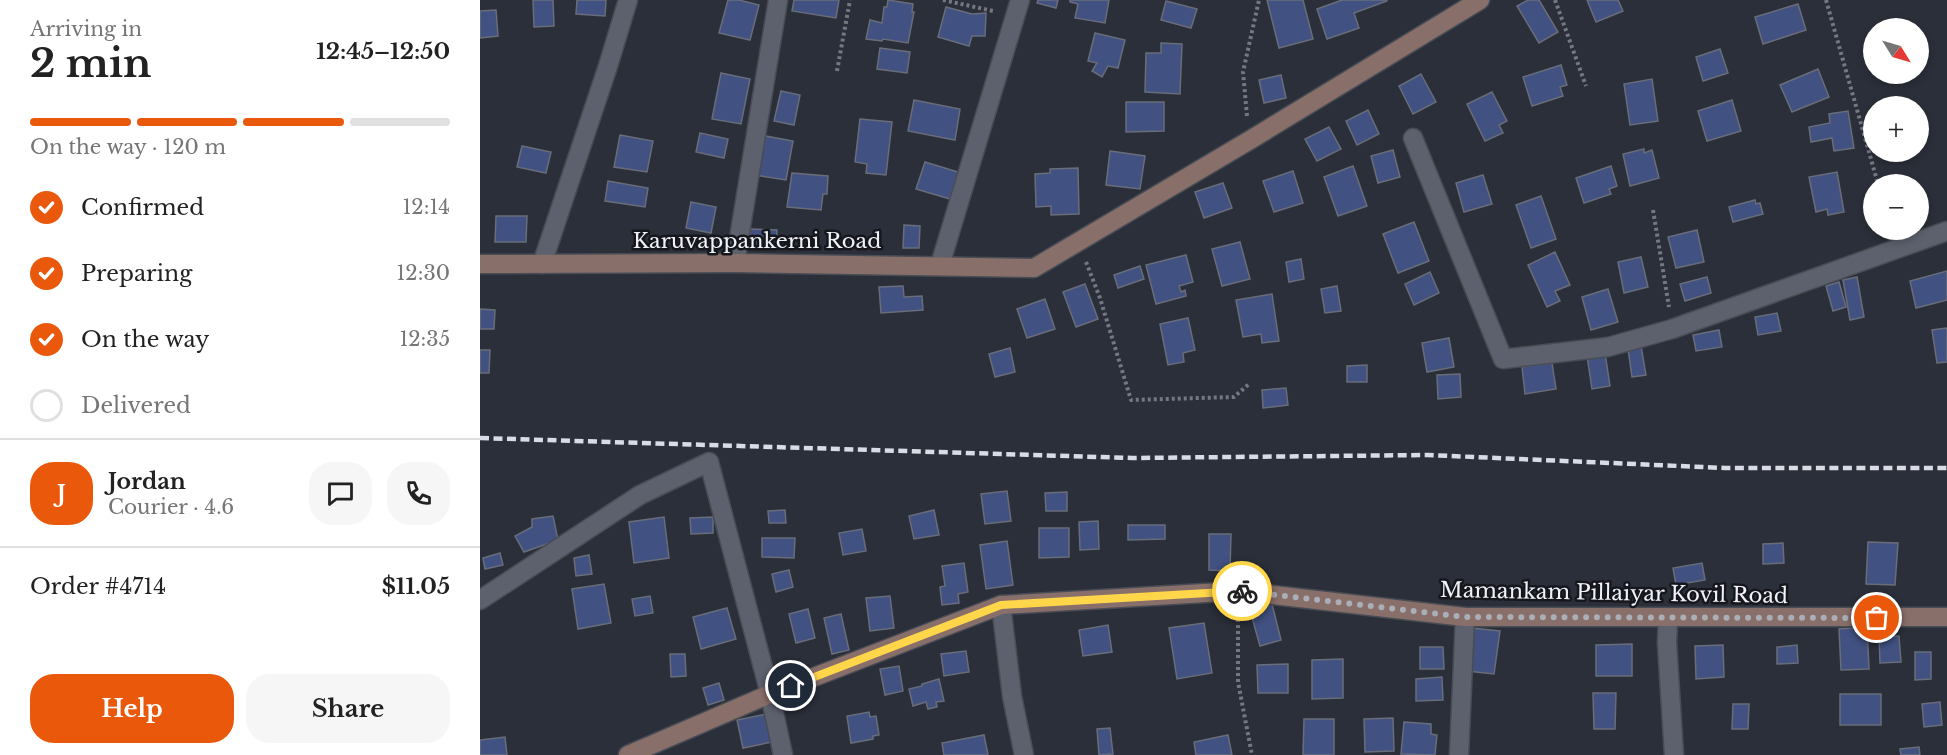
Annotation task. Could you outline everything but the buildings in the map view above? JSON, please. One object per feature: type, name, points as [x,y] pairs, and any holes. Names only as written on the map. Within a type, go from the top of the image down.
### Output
[{"type":"main road","points":[[1078,242],[1480,0]]},
{"type":"main road","name":"Karuvappankerni Road","points":[[480,264],[735,263],[1034,268],[1078,242]]},
{"type":"main road","name":"Mamankam Pillaiyar Kovil Road","points":[[628,755],[770,694],[1001,605],[1239,591],[1465,617],[1947,617]]},
{"type":"street","points":[[542,264],[628,0]]},
{"type":"street","points":[[735,263],[778,0]]},
{"type":"street","points":[[940,265],[1017,8]]},
{"type":"street","points":[[1413,138],[1503,358],[1608,347],[1672,329],[1947,231]]},
{"type":"street","points":[[480,600],[640,495],[709,462],[770,694],[783,755]]},
{"type":"street","points":[[1001,605],[1012,696],[1024,755]]},
{"type":"street","points":[[1459,755],[1465,617]]},
{"type":"street","points":[[1668,618],[1667,643],[1674,755]]},
{"type":"path","points":[[837,71],[850,0]]},
{"type":"path","points":[[943,0],[1017,8]]},
{"type":"path","points":[[1250,140],[1243,72],[1259,0]]},
{"type":"path","points":[[1555,0],[1586,86]]},
{"type":"path","points":[[1826,0],[1875,174]]},
{"type":"path","points":[[1653,210],[1672,329]]},
{"type":"path","points":[[1078,242],[1100,298],[1131,400],[1234,397],[1249,384]]},
{"type":"path","points":[[1239,591],[1238,682],[1252,755]]},
{"type":"railway","points":[[480,438],[1132,458],[1428,455],[1725,468],[1947,468]]},
{"type":"way so far","points":[[1242,591],[1465,617],[1877,618]]},
{"type":"route","points":[[791,686],[1001,605],[1242,591]]}]
